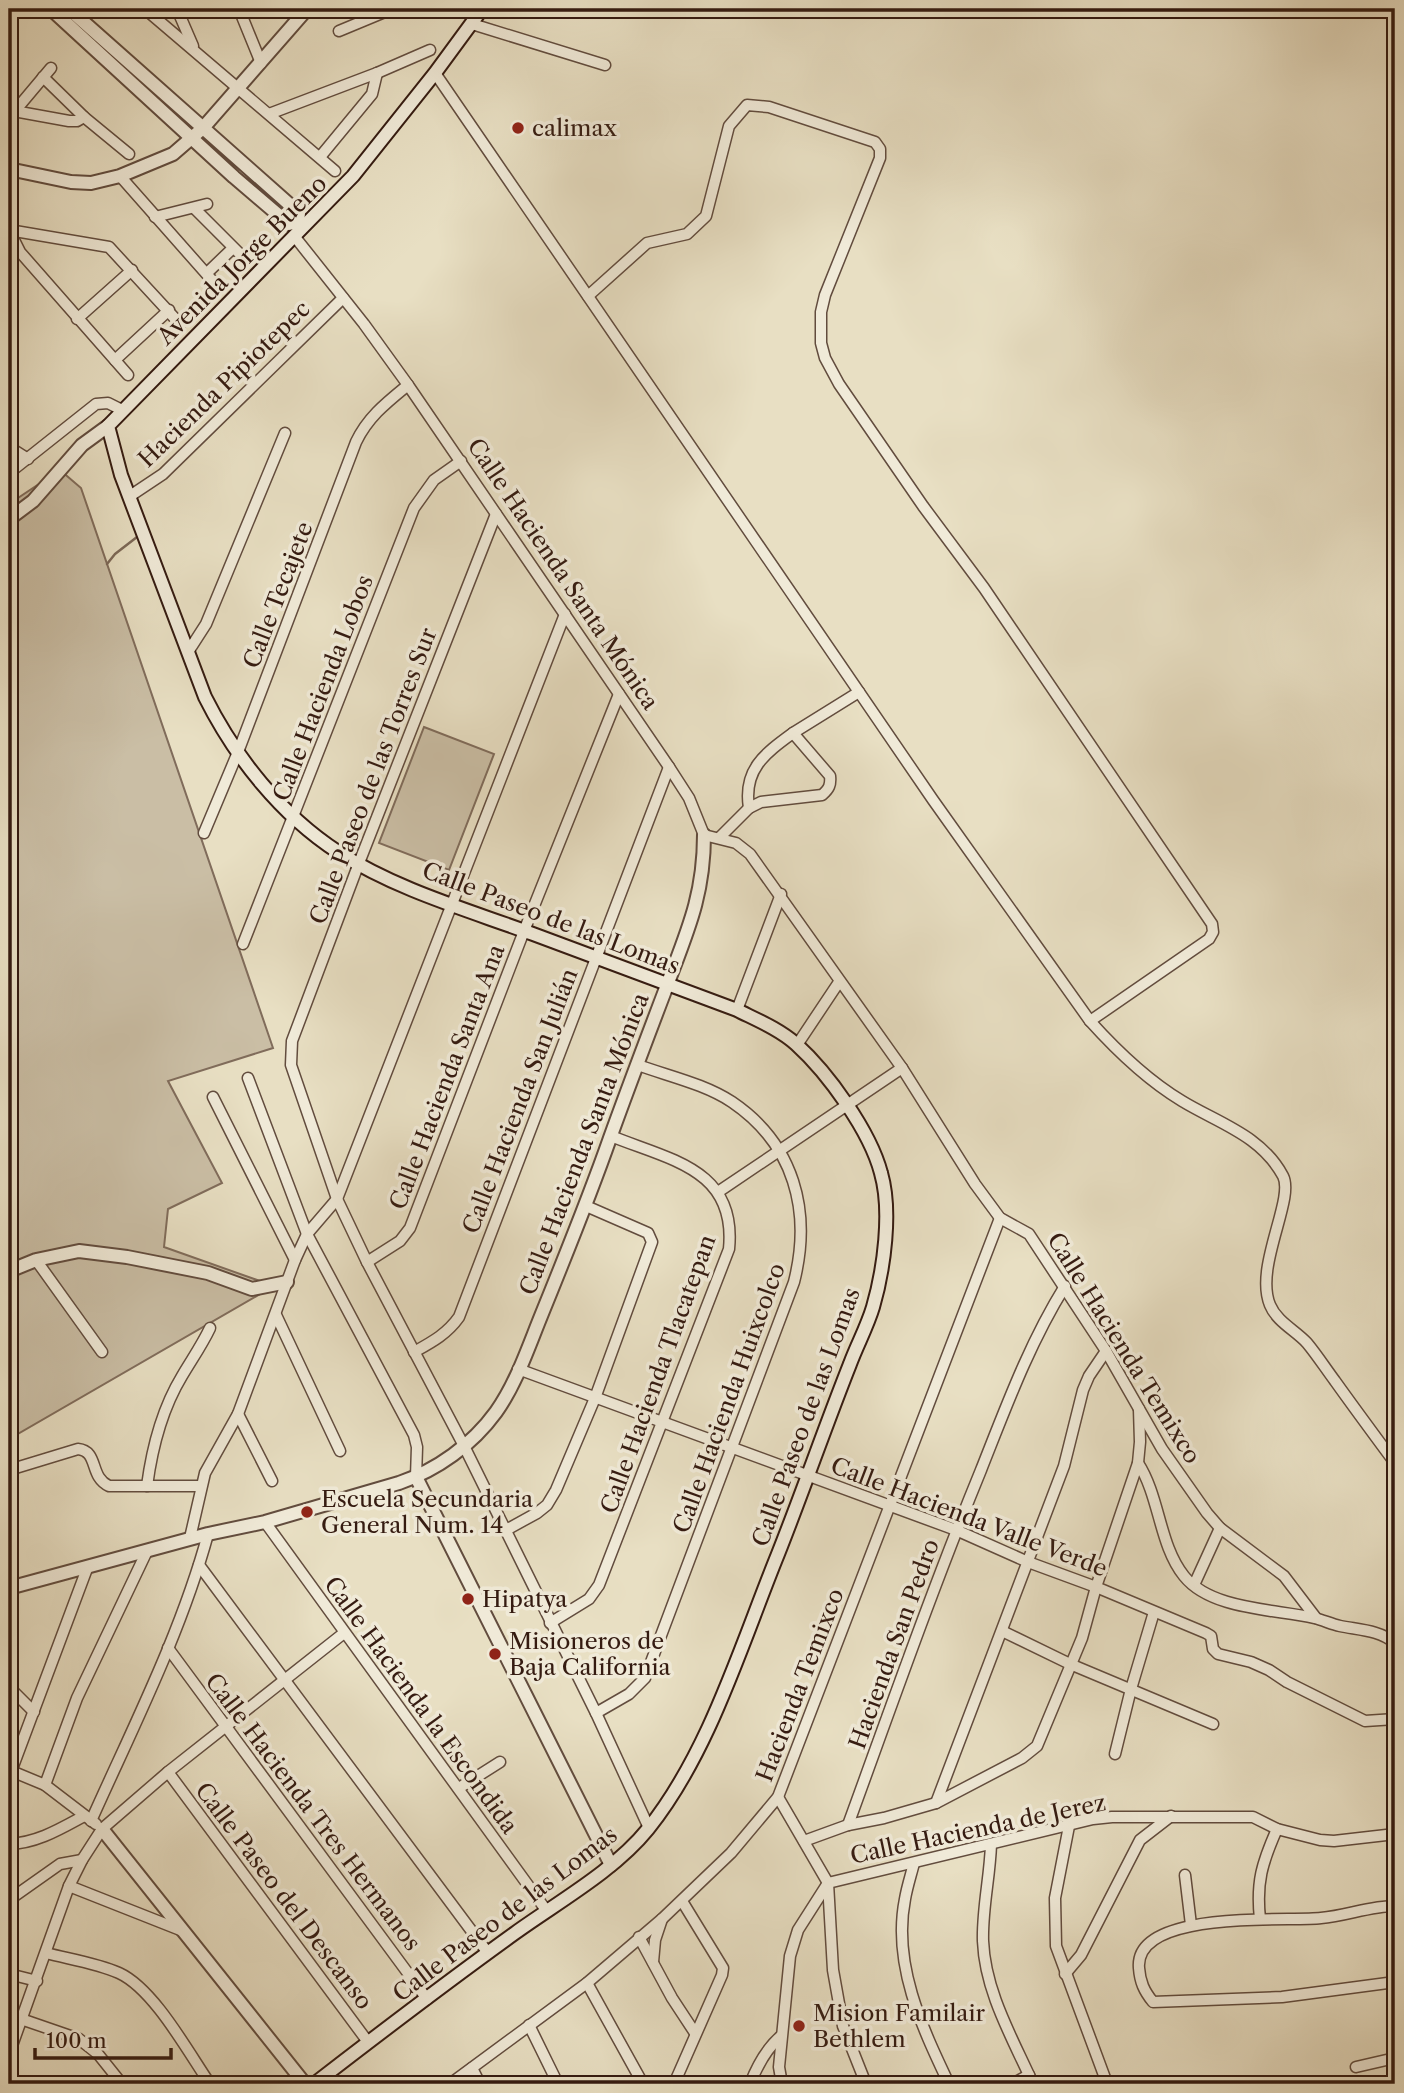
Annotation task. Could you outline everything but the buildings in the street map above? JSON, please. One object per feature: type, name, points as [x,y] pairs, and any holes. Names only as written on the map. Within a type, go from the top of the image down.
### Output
[{"type":"street","points":[[145,9],[335,171]]},
{"type":"street","points":[[177,9],[195,50]]},
{"type":"street","points":[[239,9],[261,63]]},
{"type":"street","points":[[9,169],[81,182],[105,181],[173,155],[193,139],[307,9]]},
{"type":"street","points":[[339,31],[392,9]]},
{"type":"street","name":"Avenida Jorge Bueno","points":[[9,519],[33,501],[82,445],[108,426],[353,176],[435,74],[482,9]]},
{"type":"street","points":[[61,11],[203,128],[299,214],[298,222],[289,224],[234,177],[61,11]]},
{"type":"street","points":[[472,24],[605,65]]},
{"type":"street","points":[[269,114],[377,74],[430,50]]},
{"type":"street","points":[[11,115],[51,68]]},
{"type":"street","points":[[320,157],[372,94],[377,74]]},
{"type":"street","points":[[435,74],[933,800],[1090,1021],[1114,1048],[1143,1073],[1182,1101],[1251,1139],[1275,1163],[1285,1179],[1284,1199],[1268,1260],[1267,1287],[1270,1305],[1280,1321],[1308,1345],[1395,1463]]},
{"type":"street","points":[[43,78],[129,154]]},
{"type":"street","points":[[588,296],[647,243],[687,234],[706,216],[729,126],[747,104],[769,107],[875,142],[880,149],[880,158],[825,295],[821,312],[821,343],[825,358],[839,384],[923,506],[984,588],[1212,924],[1213,932],[1209,939],[1090,1021]]},
{"type":"street","points":[[11,115],[69,121],[84,117]]},
{"type":"street","points":[[234,177],[243,166]]},
{"type":"street","points":[[120,176],[218,287]]},
{"type":"street","points":[[155,218],[207,204]]},
{"type":"street","points":[[194,208],[245,259]]},
{"type":"street","points":[[128,375],[20,251],[9,230],[109,247],[180,324]]},
{"type":"street","name":"Calle Hacienda Santa Mónica","points":[[9,1588],[191,1538],[265,1522],[416,1477],[478,1435],[497,1410],[519,1370],[586,1206],[667,984],[686,940],[698,900],[704,865],[704,835],[689,798],[408,385],[295,237]]},
{"type":"street","points":[[207,273],[233,248]]},
{"type":"street","points":[[77,319],[132,270]]},
{"type":"street","name":"Hacienda Pipiotepec","points":[[130,496],[163,474],[343,298]]},
{"type":"street","points":[[115,360],[169,310]]},
{"type":"street","name":"Calle Tecajete","points":[[204,833],[238,752],[356,443],[365,424],[408,385]]},
{"type":"street","points":[[9,473],[96,404],[108,403],[122,410]]},
{"type":"street","name":"Calle Paseo de las Lomas","points":[[108,426],[121,475],[209,706],[238,752],[294,817],[338,851],[359,863],[452,905],[737,1010],[781,1033],[797,1045],[848,1107],[868,1141],[881,1173],[886,1204],[884,1245],[873,1308],[704,1739],[649,1828],[611,1865],[546,1910],[314,2084]]},
{"type":"street","points":[[188,652],[206,624],[285,433]]},
{"type":"street","points":[[9,447],[27,459]]},
{"type":"street","name":"Calle Hacienda Lobos","points":[[243,944],[414,509],[434,480],[461,461]]},
{"type":"street","name":"Calle Paseo de las Torres Sur","points":[[337,1199],[291,1065],[292,1041],[496,514]]},
{"type":"street","points":[[191,1538],[201,1486],[210,1463],[239,1414],[266,1336],[307,1234],[337,1199],[565,614]]},
{"type":"street","points":[[749,808],[746,793],[751,772],[774,747],[859,692]]},
{"type":"street","name":"Calle Hacienda Santa Ana","points":[[367,1262],[400,1241],[410,1228],[619,694]]},
{"type":"street","points":[[720,837],[749,808],[761,802],[822,794],[828,789],[831,784],[830,776],[793,733]]},
{"type":"street","name":"Calle Hacienda San Julián","points":[[414,1352],[439,1338],[459,1317],[669,767]]},
{"type":"street","name":"Calle Hacienda Temixco","points":[[704,835],[736,843],[750,854],[781,894],[839,982],[902,1068],[966,1171],[1000,1218],[1029,1234],[1106,1351],[1162,1448],[1220,1528],[1284,1576],[1316,1618]]},
{"type":"street","points":[[737,1010],[781,894]]},
{"type":"street","points":[[797,1045],[839,982]]},
{"type":"street","name":"Calle Hacienda Huixcolco","points":[[596,1713],[638,1688],[645,1678],[794,1282],[802,1253],[802,1230],[793,1180],[780,1150],[770,1136],[733,1103],[715,1093],[638,1065]]},
{"type":"street","points":[[611,1136],[701,1173],[719,1192],[902,1068]]},
{"type":"street","points":[[248,1078],[307,1234],[414,1435],[417,1447],[416,1477],[611,1865]]},
{"type":"street","points":[[213,1097],[295,1260]]},
{"type":"street","name":"Calle Hacienda Tlacatepan","points":[[551,1623],[583,1604],[599,1585],[729,1249],[731,1230],[719,1192]]},
{"type":"street","points":[[337,1199],[506,1530],[649,1828]]},
{"type":"street","points":[[506,1530],[547,1505],[556,1490],[595,1398],[652,1242],[648,1233],[586,1206]]},
{"type":"street","name":"Hacienda Temixco","points":[[450,2084],[587,1983],[662,1919],[731,1853],[778,1797],[1000,1218]]},
{"type":"street","points":[[9,1271],[36,1261],[79,1251],[127,1256],[208,1273],[252,1289],[287,1282]]},
{"type":"street","points":[[36,1261],[102,1352]]},
{"type":"street","name":"Hacienda San Pedro","points":[[848,1825],[956,1530],[1029,1350],[1065,1286]]},
{"type":"street","points":[[276,1315],[340,1451]]},
{"type":"street","points":[[147,1486],[150,1462],[163,1418],[181,1377],[210,1328]]},
{"type":"street","points":[[936,1803],[1064,1466],[1083,1390],[1106,1351]]},
{"type":"street","name":"Calle Hacienda Valle Verde","points":[[519,1370],[956,1530],[1211,1636],[1213,1649],[1218,1654],[1251,1662],[1365,1721],[1395,1719]]},
{"type":"street","points":[[804,1841],[848,1825],[894,1816],[936,1803],[1022,1758],[1037,1746],[1088,1621],[1096,1587],[1138,1463],[1139,1408]]},
{"type":"street","points":[[239,1414],[272,1481]]},
{"type":"street","points":[[9,1470],[78,1449],[85,1450],[90,1455],[97,1477],[109,1486],[201,1486]]},
{"type":"street","points":[[1138,1463],[1152,1489],[1174,1560],[1185,1578],[1194,1585],[1225,1602],[1316,1618],[1384,1634],[1395,1643]]},
{"type":"street","name":"Calle Hacienda la Escondida","points":[[265,1522],[546,1910]]},
{"type":"street","points":[[1194,1585],[1220,1528]]},
{"type":"street","points":[[9,2054],[69,1886],[82,1860],[93,1822],[168,1648],[200,1564],[208,1534]]},
{"type":"street","points":[[45,1785],[78,1698],[147,1551]]},
{"type":"street","points":[[200,1564],[488,1953]]},
{"type":"street","points":[[88,1566],[10,1772],[45,1785],[93,1822],[185,1932],[305,2084]]},
{"type":"street","points":[[1115,1754],[1154,1612]]},
{"type":"street","points":[[1002,1631],[1070,1664],[1213,1724]]},
{"type":"street","points":[[9,1844],[33,1840],[93,1822],[168,1772],[344,1633]]},
{"type":"street","name":"Calle Hacienda Tres Hermanos","points":[[168,1648],[428,1999]]},
{"type":"street","points":[[9,1687],[34,1712]]},
{"type":"street","points":[[459,1788],[500,1762]]},
{"type":"street","name":"Calle Paseo del Descanso","points":[[168,1772],[369,2042]]},
{"type":"street","points":[[778,1797],[828,1883],[833,1970],[841,2015],[866,2084]]},
{"type":"street","points":[[1065,1974],[1087,1944],[1140,1840],[1171,1816]]},
{"type":"street","name":"Calle Hacienda de Jerez","points":[[750,2084],[772,2044],[781,2036],[790,1956],[798,1930],[828,1883],[1112,1817],[1253,1817],[1277,1829],[1307,1838],[1334,1841],[1395,1833]]},
{"type":"street","points":[[1069,1826],[1055,1898],[1056,1945],[1105,2078],[1110,2084]]},
{"type":"street","points":[[1260,1919],[1258,1879],[1277,1829]]},
{"type":"street","points":[[990,1844],[984,1913],[985,1964],[992,1989],[1031,2079],[1012,2084]]},
{"type":"street","points":[[9,1900],[60,1864],[82,1860]]},
{"type":"street","points":[[914,1863],[902,1929],[904,1959],[919,2018],[949,2084]]},
{"type":"street","points":[[1185,1875],[1191,1925]]},
{"type":"street","points":[[69,1886],[185,1932]]},
{"type":"street","points":[[674,2084],[723,1975],[723,1968],[682,1901]]},
{"type":"street","points":[[1395,1906],[1321,1918],[1260,1919],[1191,1925],[1166,1932],[1141,1952],[1138,1963],[1144,1991],[1153,2002],[1282,1997],[1395,1982]]},
{"type":"street","points":[[653,1962],[655,1940],[662,1919]]},
{"type":"street","points":[[639,1937],[672,1998],[695,2033]]},
{"type":"street","points":[[46,1953],[118,1973],[140,1987],[210,2084]]},
{"type":"street","points":[[9,1974],[37,1981]]},
{"type":"street","points":[[587,1983],[643,2084]]},
{"type":"street","points":[[22,2019],[79,2039],[98,2054],[122,2084]]},
{"type":"street","points":[[529,2025],[558,2084]]},
{"type":"street","points":[[781,2036],[779,2067],[782,2084]]},
{"type":"street","points":[[1356,2067],[1395,2058]]},
{"type":"street","points":[[472,2068],[480,2084]]},
{"type":"shaded area","points":[[60,470],[81,488],[273,1048],[168,1081],[222,1183],[168,1209],[164,1247],[274,1286],[9,1439],[9,504]]},
{"type":"shaded area","points":[[424,727],[494,754],[449,870],[379,843]]},
{"type":"waterway","points":[[107,564],[137,537]]},
{"type":"place","name":"calimax","points":[[518,128]]},
{"type":"place","name":"Escuela Secundaria General Num. 14","points":[[307,1512]]},
{"type":"place","name":"Hipatya","points":[[468,1599]]},
{"type":"place","name":"Misioneros de Baja California","points":[[495,1654]]},
{"type":"place","name":"Mision Familair Bethlem","points":[[799,2026]]}]
